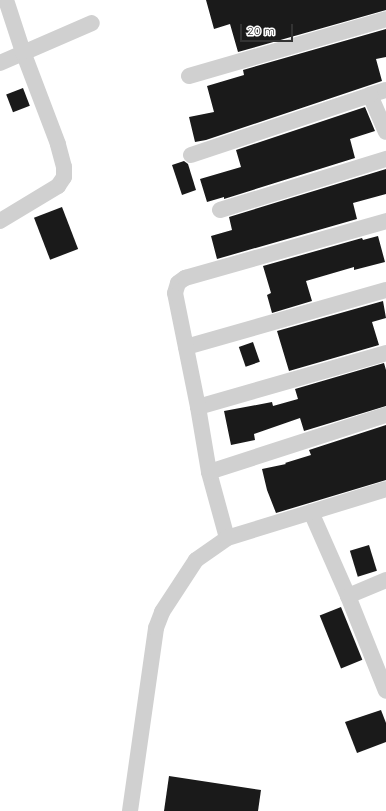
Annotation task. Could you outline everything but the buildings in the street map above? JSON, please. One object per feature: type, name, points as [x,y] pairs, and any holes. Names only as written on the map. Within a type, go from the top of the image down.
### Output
[{"type":"street","points":[[0,221],[58,186],[64,177],[64,167],[58,144],[23,52],[6,0]]},
{"type":"street","points":[[189,76],[386,19]]},
{"type":"street","points":[[0,63],[92,23]]},
{"type":"street","points":[[191,155],[370,94],[386,90]]},
{"type":"street","points":[[370,94],[386,132]]},
{"type":"street","points":[[220,210],[386,159]]},
{"type":"street","points":[[227,538],[209,472],[198,407],[175,293],[178,283],[185,278],[386,221]]},
{"type":"street","points":[[186,347],[386,290]]},
{"type":"street","points":[[198,407],[386,353]]},
{"type":"street","points":[[209,472],[386,415]]},
{"type":"street","points":[[130,811],[156,628],[162,612],[196,560],[227,538],[386,489]]},
{"type":"street","points":[[311,512],[348,596],[381,664],[386,691]]},
{"type":"street","points":[[348,596],[386,580]]}]
